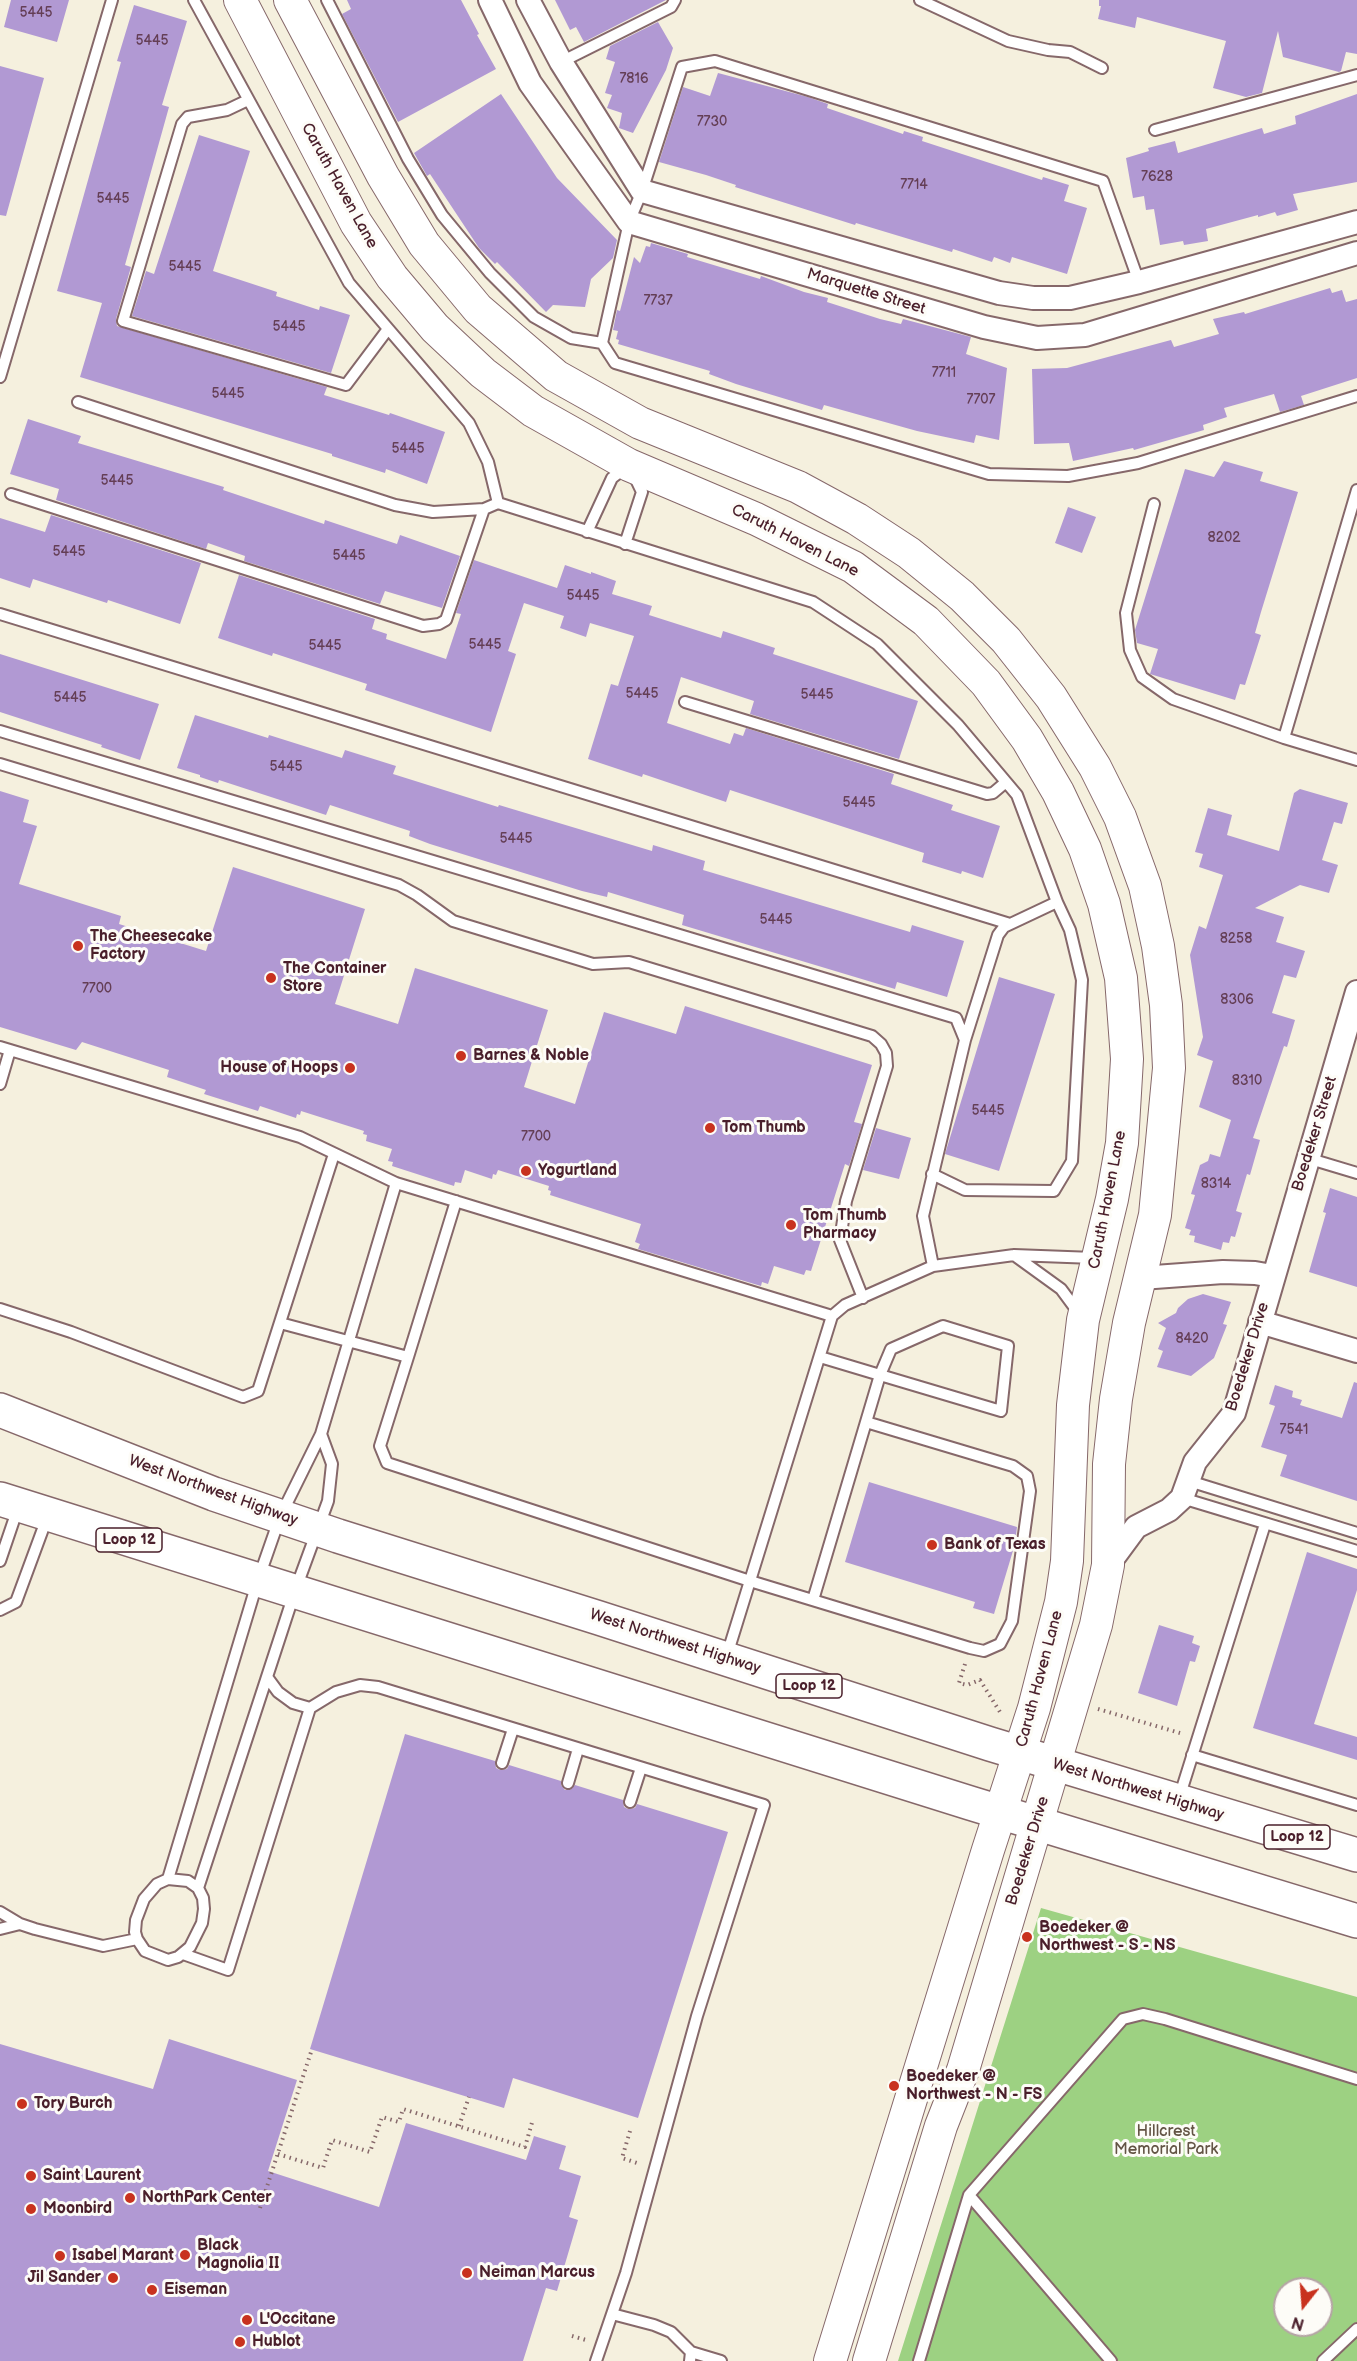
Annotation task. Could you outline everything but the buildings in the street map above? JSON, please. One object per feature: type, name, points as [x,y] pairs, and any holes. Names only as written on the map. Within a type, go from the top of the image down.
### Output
[{"type":"main road","name":"Caruth Haven Lane","points":[[240,0],[356,223],[392,277],[435,328],[483,373],[533,411],[629,465],[756,519],[853,567],[926,621],[986,682],[1027,739],[1058,792],[1084,849],[1104,904],[1121,978],[1127,1059],[1122,1143],[1112,1198],[1083,1320],[1073,1405],[1067,1562],[1050,1654],[1000,1812]]},
{"type":"main road","points":[[290,0],[382,176],[424,244],[478,309],[556,376],[640,423],[798,487],[857,519],[909,553],[962,596],[1006,640],[1051,697],[1095,767],[1120,817],[1145,886],[1158,946],[1166,1005],[1169,1068],[1155,1215],[1129,1323],[1116,1399],[1110,1454],[1108,1565]]},
{"type":"main road","points":[[629,465],[640,423]]},
{"type":"main road","points":[[1129,1323],[1097,1258],[1118,1248],[1138,1234],[1155,1215]]},
{"type":"main road","points":[[1083,1320],[1112,1289],[1141,1278]]},
{"type":"main road","name":"West Northwest Highway","points":[[0,1410],[214,1494],[280,1517],[1054,1764],[1357,1855]]},
{"type":"main road","name":"Loop 12","points":[[22,1506],[1000,1812],[1357,1921]]},
{"type":"main road","name":"Boedeker Drive","points":[[869,2361],[941,2126],[963,2070],[1096,1625],[1108,1565]]},
{"type":"main road","points":[[830,2361],[1000,1812]]},
{"type":"street","points":[[490,0],[530,83],[629,222]]},
{"type":"street","points":[[528,0],[561,62],[642,191]]},
{"type":"street","points":[[530,83],[561,62]]},
{"type":"street","name":"Marquette Street","points":[[642,191],[999,293],[1033,298],[1070,298],[1139,282],[1357,222]]},
{"type":"street","name":"Marquette Street","points":[[629,222],[984,327],[1037,338],[1085,335],[1357,254]]},
{"type":"street","points":[[896,300],[907,267]]},
{"type":"street","points":[[1139,282],[1149,315]]},
{"type":"street","name":"Boedeker Street","points":[[1272,1276],[1357,992]]},
{"type":"street","points":[[1141,1278],[1223,1272],[1272,1276]]},
{"type":"street","name":"Boedeker Drive","points":[[1108,1565],[1136,1527],[1169,1510],[1186,1490],[1195,1462],[1234,1413],[1272,1276]]},
{"type":"street","points":[[1260,1322],[1357,1351]]},
{"type":"lane","points":[[0,377],[112,0]]},
{"type":"lane","points":[[194,0],[349,284],[469,423],[488,462],[498,503]]},
{"type":"lane","points":[[327,0],[408,159],[442,215],[490,273],[534,317],[571,338],[602,343]]},
{"type":"lane","points":[[561,62],[671,7],[675,0]]},
{"type":"lane","points":[[920,0],[1008,41],[1048,50],[1070,52],[1102,68]]},
{"type":"lane","points":[[1139,282],[1103,182],[715,61],[682,67],[642,191],[629,222],[602,343],[615,363],[989,474],[1068,476],[1138,464],[1357,396]]},
{"type":"lane","points":[[1155,130],[1357,75]]},
{"type":"lane","points":[[248,100],[227,110],[188,117],[182,124],[123,321],[346,385],[388,329]]},
{"type":"lane","points":[[78,402],[395,505],[433,513],[484,509],[498,503],[813,602],[877,644],[958,726],[1017,795],[1057,902],[1070,930],[1082,981],[1072,1161],[1054,1191],[965,1190],[932,1174]]},
{"type":"lane","points":[[587,532],[612,478],[629,465],[642,492],[625,544]]},
{"type":"lane","points":[[1284,738],[1357,490]]},
{"type":"lane","points":[[11,494],[423,626],[440,624],[446,620],[484,509]]},
{"type":"lane","points":[[1154,504],[1126,612],[1130,650],[1142,677],[1173,699],[1284,738],[1357,760]]},
{"type":"lane","points":[[0,614],[1010,924]]},
{"type":"lane","points":[[685,702],[987,794],[993,793],[1006,782]]},
{"type":"lane","points":[[0,731],[956,1018],[965,1040]]},
{"type":"lane","points":[[0,764],[399,885],[453,921],[593,964],[629,962],[872,1036],[886,1053],[886,1066],[846,1201],[840,1240],[863,1298]]},
{"type":"lane","points":[[933,1266],[922,1215],[965,1040],[998,935],[1004,927],[1057,902]]},
{"type":"lane","points":[[0,1084],[5,1048],[300,1137],[396,1183],[832,1316]]},
{"type":"lane","points":[[0,1309],[71,1332],[243,1397],[258,1391],[334,1154]]},
{"type":"lane","points":[[1307,1158],[1357,1173]]},
{"type":"lane","points":[[168,1879],[258,1580],[280,1517],[321,1434],[396,1183]]},
{"type":"lane","points":[[456,1202],[380,1446],[387,1463],[750,1581],[970,1648],[984,1651],[1000,1644],[1012,1621],[1030,1491],[1027,1476],[1013,1466],[866,1422]]},
{"type":"lane","points":[[726,1659],[832,1316],[845,1305],[933,1266],[1014,1255],[1097,1258]]},
{"type":"lane","points":[[1014,1255],[1061,1289],[1083,1320]]},
{"type":"lane","points":[[279,1323],[408,1357]]},
{"type":"lane","points":[[813,1600],[880,1375],[891,1349],[943,1326],[1008,1346],[1001,1411],[880,1375],[820,1357]]},
{"type":"lane","points":[[198,1887],[295,1591],[328,1501],[332,1464],[321,1434]]},
{"type":"lane","points":[[1186,1490],[1264,1524],[1357,1551]]},
{"type":"lane","points":[[1186,1490],[1357,1533]]},
{"type":"lane","points":[[0,1560],[22,1506]]},
{"type":"lane","points":[[0,1610],[16,1602],[22,1506]]},
{"type":"lane","points":[[1178,1801],[1264,1524]]},
{"type":"lane","points":[[267,1677],[278,1692],[293,1703],[310,1708]]},
{"type":"lane","points":[[183,1954],[228,1970],[310,1708],[336,1692],[360,1684],[378,1687],[764,1805],[678,2080],[658,2161],[596,2361]]},
{"type":"lane","points":[[502,1763],[513,1729]]},
{"type":"lane","points":[[567,1783],[578,1749]]},
{"type":"lane","points":[[1192,1755],[1357,1805]]},
{"type":"lane","points":[[630,1802],[641,1768]]},
{"type":"lane","points":[[168,1879],[188,1881],[198,1887],[203,1899],[202,1923],[197,1936],[183,1954],[168,1960],[145,1951],[136,1940],[136,1920],[144,1899],[157,1884],[168,1879]]},
{"type":"lane","points":[[0,1912],[20,1924],[103,1946],[136,1940]]},
{"type":"lane","points":[[0,1929],[20,1924]]},
{"type":"lane","points":[[920,2361],[969,2195],[1123,2019],[1143,2014],[1165,2019],[1357,2079]]},
{"type":"lane","points":[[969,2195],[1111,2361]]},
{"type":"lane","points":[[612,2314],[671,2332],[691,2356],[722,2361]]},
{"type":"lane","points":[[1323,2361],[1357,2329]]},
{"type":"path","points":[[970,1648],[959,1683],[967,1685],[980,1680],[1000,1712]]},
{"type":"path","points":[[1089,1706],[1180,1733]]},
{"type":"path","points":[[260,2208],[312,2049]]},
{"type":"path","points":[[459,2126],[469,2097]]},
{"type":"path","points":[[278,2154],[323,2168],[332,2140],[370,2152],[382,2117],[399,2122],[403,2109],[525,2147],[533,2120]]},
{"type":"path","points":[[622,2158],[630,2132]]},
{"type":"green space","name":"Hillcrest Memorial Park","points":[[1041,1908],[1357,1997],[1357,2361],[898,2361]]},
{"type":"place","name":"The Cheesecake Factory","points":[[78,946]]},
{"type":"place","name":"The Container Store","points":[[271,978]]},
{"type":"place","name":"Barnes & Noble","points":[[461,1056]]},
{"type":"place","name":"House of Hoops","points":[[350,1068]]},
{"type":"place","name":"Tom Thumb","points":[[710,1128]]},
{"type":"place","name":"Yogurtland","points":[[526,1171]]},
{"type":"place","name":"Tom Thumb Pharmacy","points":[[791,1225]]},
{"type":"place","name":"Bank of Texas","points":[[932,1545]]},
{"type":"place","name":"Boedeker @ Northwest - S - NS","points":[[1027,1937]]},
{"type":"place","name":"Boedeker @ Northwest - N - FS","points":[[894,2086]]},
{"type":"place","name":"Tory Burch","points":[[22,2104]]},
{"type":"place","name":"Saint Laurent","points":[[31,2176]]},
{"type":"place","name":"NorthPark Center","points":[[130,2198]]},
{"type":"place","name":"Moonbird","points":[[31,2209]]},
{"type":"place","name":"Black Magnolia II","points":[[185,2255]]},
{"type":"place","name":"Isabel Marant","points":[[60,2256]]},
{"type":"place","name":"Neiman Marcus","points":[[467,2273]]},
{"type":"place","name":"Jil Sander","points":[[113,2278]]},
{"type":"place","name":"Eiseman","points":[[152,2290]]},
{"type":"place","name":"L'Occitane","points":[[247,2320]]},
{"type":"place","name":"Hublot","points":[[240,2342]]}]
